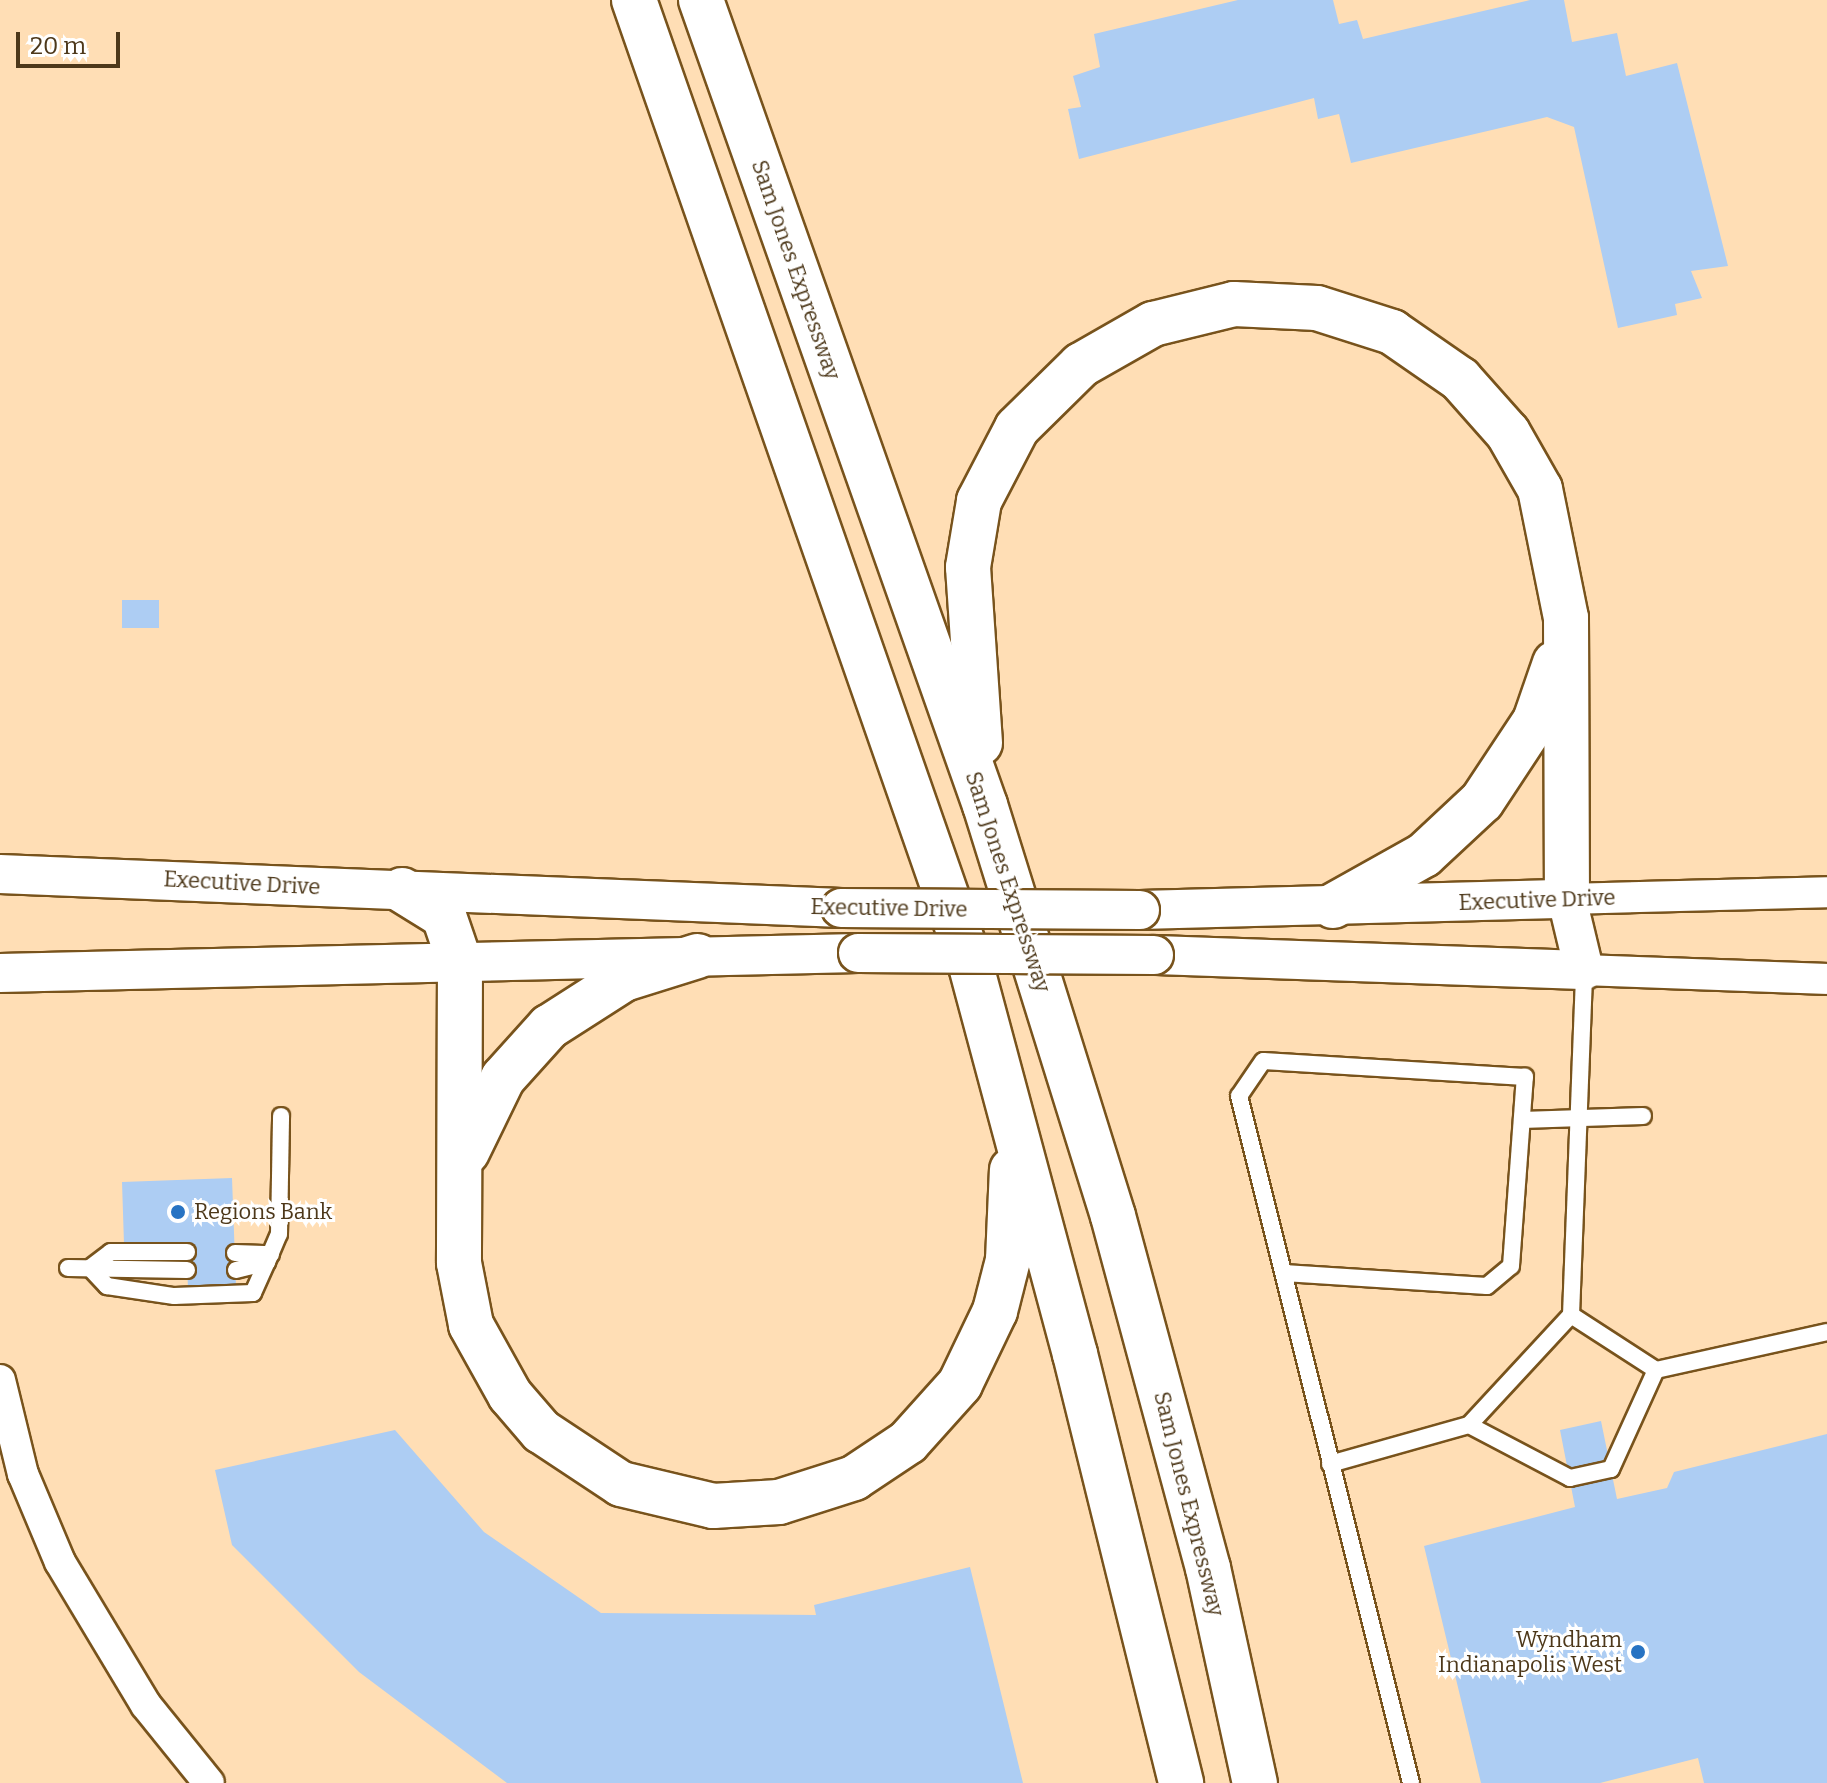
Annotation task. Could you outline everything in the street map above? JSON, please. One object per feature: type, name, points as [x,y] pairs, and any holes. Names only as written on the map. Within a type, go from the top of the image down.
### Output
[{"type":"highway","points":[[634,0],[971,966],[1014,1136],[1075,1354],[1181,1783]]},
{"type":"highway","name":"Sam Jones Expressway","points":[[701,0],[985,805],[1113,1216],[1208,1568],[1255,1783]]},
{"type":"highway","points":[[985,805],[967,599],[979,501],[999,456],[1039,402],[1102,350],[1170,318],[1234,304],[1317,308],[1392,332],[1431,356],[1460,379],[1508,433],[1540,489],[1566,618],[1567,899]]},
{"type":"highway","points":[[1333,906],[1424,855],[1493,788],[1542,706],[1566,618]]},
{"type":"highway","points":[[402,890],[444,916],[460,963],[462,1294],[478,1340],[510,1395],[541,1431],[621,1484],[683,1502],[745,1506],[795,1499],[861,1474],[908,1442],[951,1396],[983,1341],[1000,1294],[1008,1260],[1014,1136]]},
{"type":"highway","points":[[460,1177],[472,1133],[503,1078],[549,1027],[624,979],[698,956]]},
{"type":"street","name":"Executive Drive","points":[[0,874],[841,908],[1140,910],[1827,892]]},
{"type":"street","points":[[1567,899],[1584,970]]},
{"type":"street","name":"Executive Drive","points":[[0,973],[858,953],[1154,955],[1827,979]]},
{"type":"street","points":[[0,1380],[23,1474],[60,1562],[146,1705],[209,1783]]},
{"type":"lane","points":[[1330,1464],[1469,1425],[1571,1315],[1584,970]]},
{"type":"lane","points":[[1284,1273],[1487,1286],[1511,1266],[1525,1077],[1263,1061],[1239,1096],[1411,1783]]},
{"type":"lane","points":[[90,1268],[107,1286],[174,1296],[253,1293],[279,1234],[281,1116]]},
{"type":"lane","points":[[1522,1120],[1643,1116]]},
{"type":"lane","points":[[90,1268],[111,1252],[187,1252]]},
{"type":"lane","points":[[235,1253],[269,1258]]},
{"type":"lane","points":[[236,1270],[269,1258]]},
{"type":"lane","points":[[68,1268],[187,1270]]},
{"type":"lane","points":[[1571,1315],[1656,1370],[1827,1332]]},
{"type":"lane","points":[[1469,1425],[1570,1478],[1611,1469],[1656,1370]]},
{"type":"building","points":[[1238,0],[1333,0],[1339,24],[1357,20],[1363,39],[1530,0],[1564,0],[1572,42],[1617,33],[1626,76],[1677,63],[1728,266],[1691,271],[1702,298],[1675,304],[1677,315],[1618,328],[1574,127],[1547,117],[1351,163],[1339,114],[1318,119],[1314,98],[1079,159],[1068,109],[1081,107],[1073,76],[1100,67],[1094,34]]},
{"type":"building","points":[[122,600],[159,600],[159,628],[122,628]]},
{"type":"building","name":"Regions Bank","points":[[232,1178],[236,1287],[188,1288],[186,1242],[124,1244],[122,1182]]},
{"type":"building","name":"Wyndham Indianapolis West","points":[[1601,1421],[1617,1499],[1667,1488],[1674,1472],[1827,1434],[1827,1783],[1704,1783],[1698,1758],[1600,1783],[1481,1783],[1424,1546],[1575,1507],[1560,1430]]},
{"type":"building","points":[[395,1430],[484,1532],[601,1613],[816,1615],[814,1605],[970,1567],[1023,1783],[507,1783],[359,1672],[232,1545],[215,1470]]},
{"type":"place","name":"Regions Bank","points":[[178,1212]]},
{"type":"place","name":"Wyndham Indianapolis West","points":[[1638,1652]]}]
